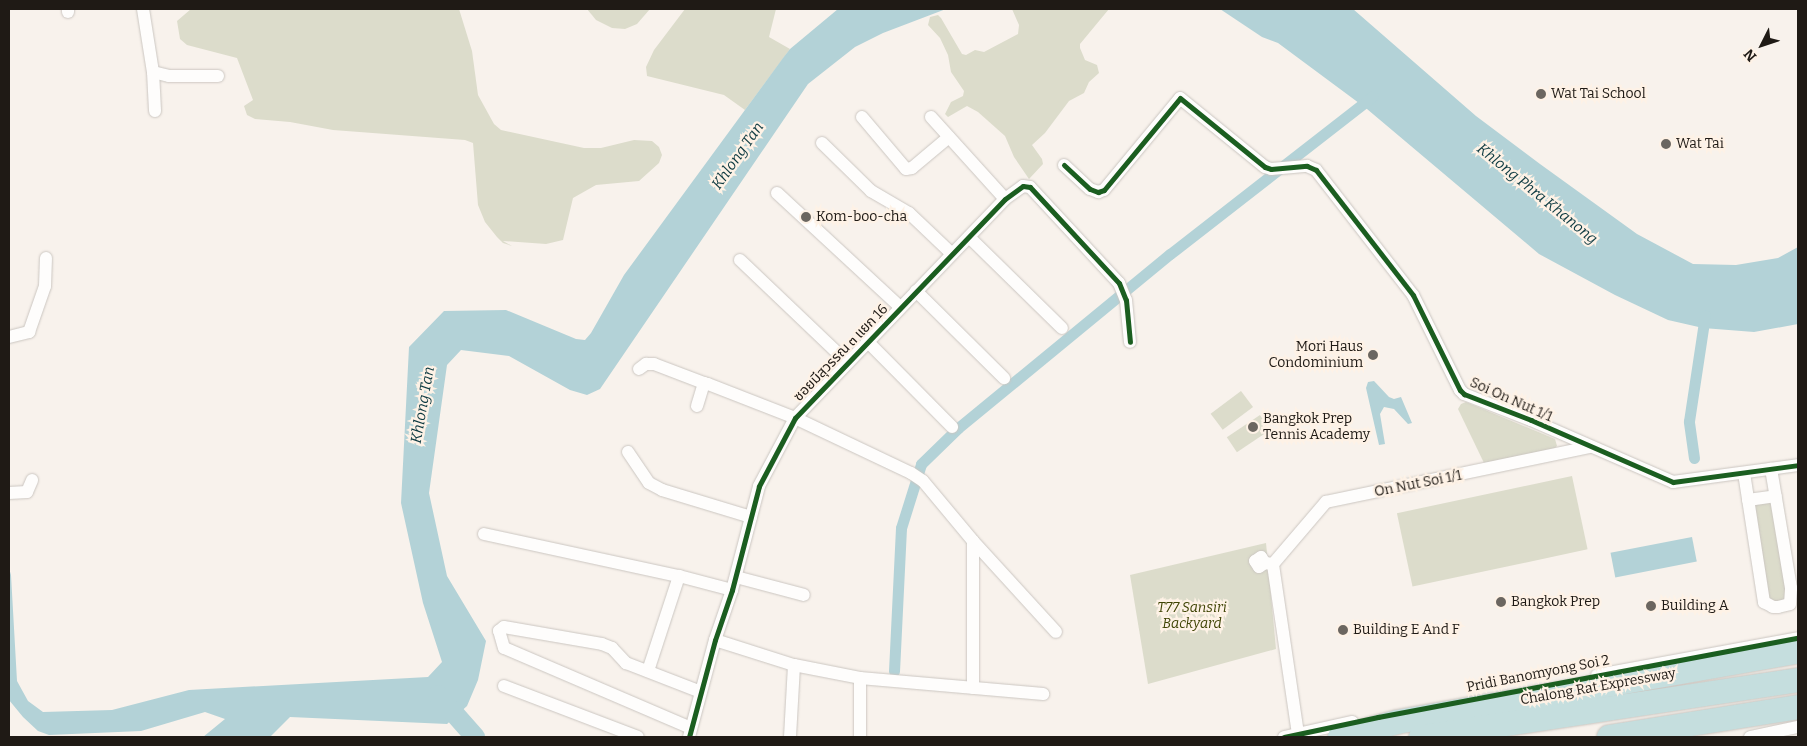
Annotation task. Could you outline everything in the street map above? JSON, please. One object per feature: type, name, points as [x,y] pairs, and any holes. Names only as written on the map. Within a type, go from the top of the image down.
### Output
[{"type":"highway","name":"Chalong Rat Expressway","points":[[1340,737],[1397,722],[1798,651]]},
{"type":"highway","name":"Chalong Rat Expressway","points":[[1421,737],[1798,680]]},
{"type":"highway","points":[[1609,737],[1798,707]]},
{"type":"street","points":[[143,9],[153,72],[155,111]]},
{"type":"street","points":[[153,72],[169,76],[218,76]]},
{"type":"street","name":"Soi On Nut 1/1","points":[[1064,165],[1090,189],[1098,192],[1104,190],[1180,98],[1265,167],[1270,169],[1310,166],[1318,173],[1413,295],[1460,390],[1464,394],[1531,420],[1673,482],[1798,465]]},
{"type":"street","points":[[862,117],[906,168],[912,168],[949,137]]},
{"type":"street","points":[[931,117],[1005,199]]},
{"type":"street","points":[[822,143],[871,191],[909,213],[952,254]]},
{"type":"street","name":"ซอยมีสุวรรณ ๓ แยก 16","points":[[690,733],[715,640],[736,577],[759,486],[795,418],[1005,199],[1023,186],[1030,187],[1119,283],[1126,300],[1130,342]]},
{"type":"street","points":[[777,193],[900,307]]},
{"type":"street","points":[[969,237],[1062,328]]},
{"type":"street","points":[[9,337],[28,332],[45,286],[46,258]]},
{"type":"street","points":[[740,260],[847,362]]},
{"type":"street","points":[[916,291],[1004,378]]},
{"type":"street","points":[[867,341],[952,427]]},
{"type":"street","points":[[639,369],[646,364],[654,364],[704,383],[795,418],[911,473],[923,481],[973,541],[1056,632]]},
{"type":"street","points":[[697,406],[704,383]]},
{"type":"street","name":"On Nut Soi 1/1","points":[[1298,734],[1269,564],[1326,502],[1590,447]]},
{"type":"street","points":[[628,452],[649,482],[662,490],[751,517]]},
{"type":"street","points":[[1744,472],[1764,602],[1773,607],[1788,606],[1791,600],[1791,588],[1772,469]]},
{"type":"street","points":[[9,493],[27,492],[32,480]]},
{"type":"street","points":[[1748,500],[1776,496]]},
{"type":"street","points":[[484,534],[679,576],[732,590]]},
{"type":"street","points":[[973,541],[973,688]]},
{"type":"street","points":[[648,672],[679,576]]},
{"type":"street","points":[[736,577],[804,595]]},
{"type":"street","points":[[690,733],[504,648],[499,631],[504,627],[602,644],[612,648],[626,663],[701,692]]},
{"type":"street","name":"Pridi Banomyong Soi 2","points":[[1284,737],[1407,711],[1798,638]]},
{"type":"street","points":[[715,640],[794,665],[860,678],[1043,694]]},
{"type":"street","points":[[790,737],[794,665]]},
{"type":"street","points":[[860,678],[860,737]]},
{"type":"street","points":[[504,686],[638,737]]},
{"type":"street","points":[[1750,737],[1798,727]]},
{"type":"green space","points":[[191,9],[459,9],[472,51],[478,95],[494,124],[501,130],[584,148],[601,148],[634,140],[652,141],[659,147],[662,155],[659,163],[639,181],[596,185],[573,198],[563,240],[546,244],[503,241],[512,246],[503,243],[497,237],[485,222],[478,205],[473,143],[465,140],[333,130],[290,122],[255,119],[247,115],[244,106],[253,100],[237,58],[187,45],[180,39],[177,21]]},
{"type":"green space","points":[[587,9],[650,9],[637,24],[625,29],[612,28],[596,20]]},
{"type":"green space","points":[[685,9],[776,9],[769,37],[790,49],[745,110],[724,95],[647,76],[646,67],[654,50]]},
{"type":"green space","points":[[1012,9],[1109,9],[1080,44],[1085,60],[1097,65],[1099,73],[1089,82],[1084,93],[1069,101],[1045,133],[1032,145],[1042,159],[1043,164],[1029,179],[1014,157],[1005,136],[978,112],[967,106],[948,117],[945,114],[951,102],[963,96],[964,91],[951,72],[948,55],[940,38],[928,25],[930,17],[938,15],[962,54],[966,55],[975,50],[984,52],[1018,34],[1019,25]]},
{"type":"green space","points":[[1241,391],[1253,407],[1223,430],[1211,414]]},
{"type":"green space","points":[[1466,402],[1555,439],[1557,446],[1554,449],[1484,463],[1458,409],[1461,404]]},
{"type":"green space","points":[[1260,415],[1270,430],[1237,452],[1227,437]]},
{"type":"green space","points":[[1572,476],[1588,549],[1413,587],[1397,513]]},
{"type":"green space","points":[[1773,498],[1788,595],[1780,603],[1768,598],[1752,503]]},
{"type":"green space","name":"T77 Sansiri Backyard","points":[[1266,543],[1276,649],[1148,684],[1130,575]]},
{"type":"water","name":"Khlong Tan","points":[[838,9],[946,9],[883,33],[855,47],[808,84],[600,389],[587,395],[570,390],[509,356],[461,350],[447,365],[429,493],[447,576],[486,641],[478,680],[467,706],[447,724],[290,717],[270,737],[203,737],[225,719],[205,712],[141,731],[49,735],[38,731],[23,717],[9,700],[9,568],[11,575],[17,681],[28,701],[43,712],[112,710],[189,690],[428,677],[442,662],[423,603],[401,503],[409,347],[444,311],[506,310],[576,339],[585,340],[591,333],[624,275],[783,58],[790,49]]},
{"type":"water","name":"Khlong Phra Khanong","points":[[1220,9],[1353,9],[1476,116],[1540,164],[1637,234],[1693,264],[1736,265],[1778,258],[1798,247],[1798,324],[1754,332],[1703,328],[1668,320],[1615,295],[1539,254],[1367,109],[1278,43],[1262,37]]},
{"type":"water","points":[[1374,381],[1389,397],[1394,399],[1401,397],[1412,423],[1408,424],[1394,409],[1384,407],[1380,414],[1385,444],[1379,445],[1366,388],[1368,382]]},
{"type":"water","points":[[1692,537],[1697,562],[1615,577],[1611,553]]},
{"type":"waterway","points":[[894,671],[901,528],[921,464],[958,428],[1170,254],[1373,96]]},
{"type":"waterway","points":[[1694,458],[1689,421],[1705,315]]},
{"type":"waterway","points":[[438,695],[475,737]]},
{"type":"cycle path","points":[[1064,165],[1090,189],[1098,192],[1104,190],[1180,98],[1265,167],[1271,169],[1307,166],[1316,170],[1413,295],[1460,390],[1464,394],[1531,420],[1673,482],[1798,465]]},
{"type":"cycle path","points":[[689,737],[715,640],[732,590],[759,486],[795,418],[1005,199],[1023,186],[1030,187],[1119,283],[1126,300],[1130,342]]},
{"type":"cycle path","points":[[1284,737],[1378,717],[1798,638]]},
{"type":"place","name":"Wat Tai School","points":[[1541,94]]},
{"type":"place","name":"Wat Tai","points":[[1666,144]]},
{"type":"place","name":"Kom-boo-cha","points":[[806,217]]},
{"type":"place","name":"Mori Haus Condominium","points":[[1373,355]]},
{"type":"place","name":"Bangkok Prep Tennis Academy","points":[[1253,427]]},
{"type":"place","name":"Bangkok Prep","points":[[1501,602]]},
{"type":"place","name":"Building A","points":[[1651,606]]},
{"type":"place","name":"Building E And F","points":[[1343,630]]}]
